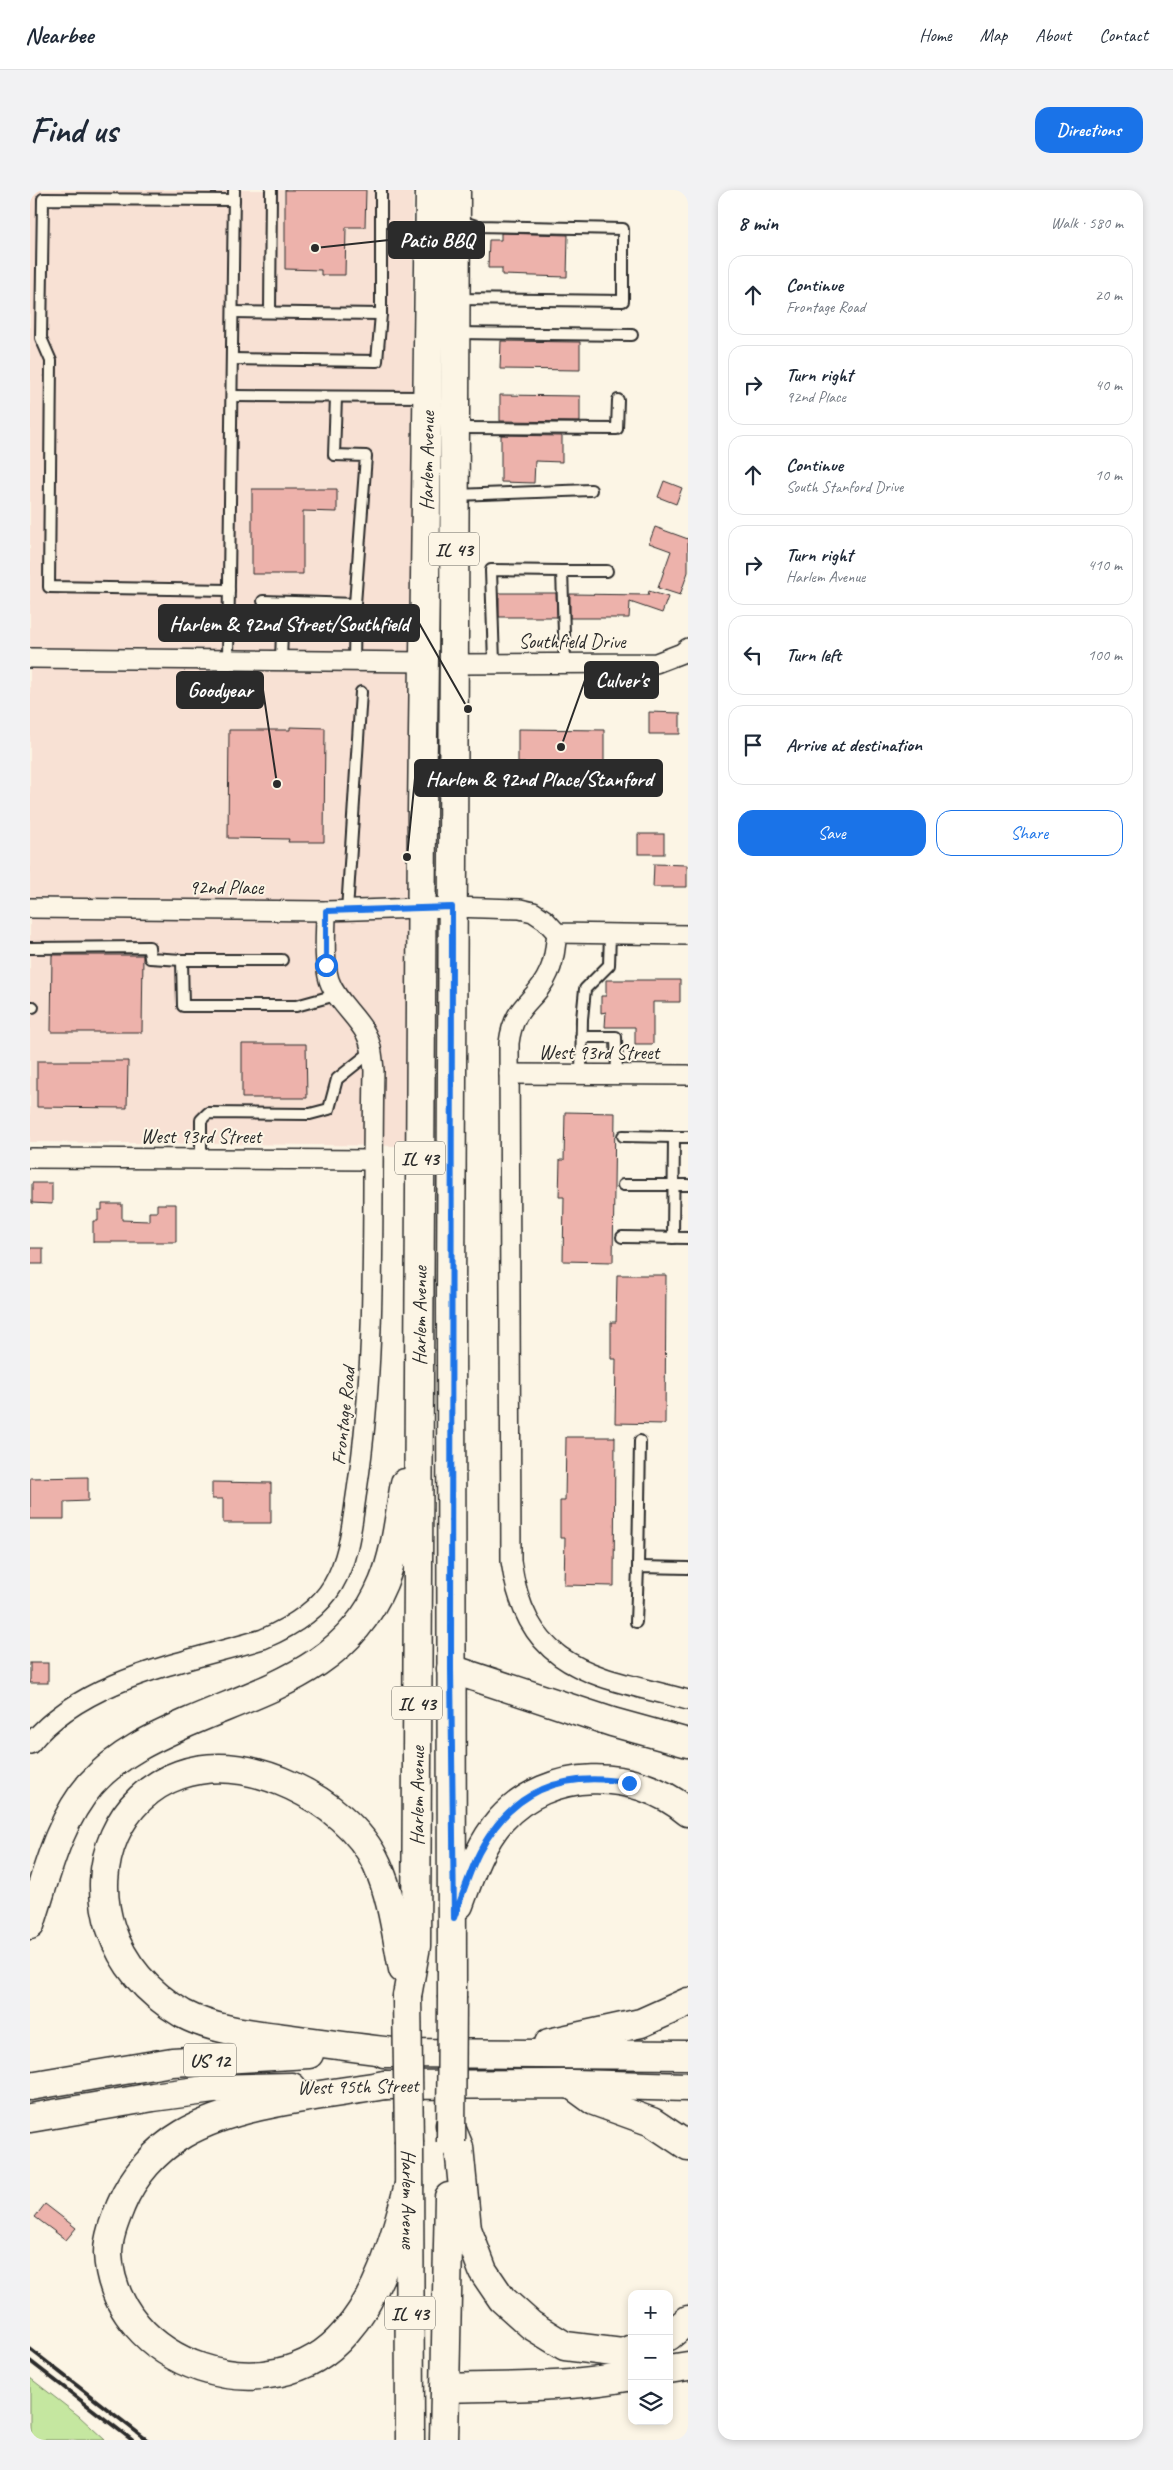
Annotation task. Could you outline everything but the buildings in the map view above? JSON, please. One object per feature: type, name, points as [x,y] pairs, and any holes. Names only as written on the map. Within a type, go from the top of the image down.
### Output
[{"type":"main road","name":"Harlem Avenue","points":[[430,190],[442,299],[455,333],[451,1669],[454,1918],[444,2440]]},
{"type":"main road","name":"Harlem Avenue","points":[[410,2440],[407,1996],[416,1946],[421,908],[428,398],[456,219],[456,190]]},
{"type":"main road","points":[[30,1925],[60,1834],[77,1803],[108,1767],[146,1741],[307,1670],[350,1637],[368,1612],[383,1583],[393,1552],[418,1408]]},
{"type":"main road","points":[[451,1669],[612,1722],[688,1743]]},
{"type":"main road","points":[[392,2052],[243,2032],[185,2015],[164,2002],[140,1982],[120,1960],[108,1938],[99,1912],[97,1883],[103,1854],[112,1829],[130,1806],[150,1788],[172,1777],[195,1770],[221,1767],[244,1769],[275,1778],[307,1793],[336,1813],[358,1835],[376,1861],[388,1890],[407,1996]]},
{"type":"main road","points":[[454,1918],[479,1854],[500,1821],[514,1806],[529,1795],[550,1786],[572,1780],[592,1779],[622,1782],[659,1794],[688,1812]]},
{"type":"main road","points":[[522,2053],[556,2040],[641,2023],[688,2002]]},
{"type":"main road","name":"West 95th Street","points":[[30,2086],[172,2062],[275,2055],[392,2052],[688,2055]]},
{"type":"main road","points":[[571,2084],[594,2100],[652,2122],[688,2146]]},
{"type":"main road","name":"West 95th Street","points":[[30,2118],[153,2097],[214,2089],[385,2085],[571,2084],[688,2087]]},
{"type":"main road","points":[[385,2085],[231,2112],[181,2135],[159,2151],[141,2170],[125,2196],[114,2222],[108,2252],[112,2278],[123,2305],[139,2328],[160,2348],[186,2362],[215,2373],[244,2376],[272,2374],[300,2366],[322,2353],[344,2335],[369,2301],[387,2262],[409,2185]]},
{"type":"main road","points":[[451,2134],[459,2146],[467,2229],[483,2271],[502,2299],[531,2325],[565,2346],[622,2353],[628,2351]]},
{"type":"main road","points":[[670,2335],[688,2320]]},
{"type":"main road","points":[[673,2368],[688,2366]]},
{"type":"main road","points":[[445,2388],[555,2384],[612,2380],[628,2377]]},
{"type":"street","name":"Southfield Drive","points":[[454,664],[656,663],[682,653],[688,648]]},
{"type":"street","points":[[30,658],[424,662]]},
{"type":"street","name":"92nd Place","points":[[30,908],[326,911],[452,907],[520,909],[533,912],[545,920],[557,933]]},
{"type":"street","name":"Frontage Road","points":[[30,1744],[58,1717],[81,1700],[106,1688],[132,1678],[263,1639],[283,1631],[302,1619],[333,1585],[344,1561],[352,1523],[369,1386],[372,1328],[374,1072],[372,1051],[366,1034],[336,995],[329,980],[326,965],[326,911]]},
{"type":"street","points":[[688,935],[557,933],[554,959],[549,973],[542,985],[518,1011],[511,1025],[509,1043],[511,1561],[515,1590],[524,1615],[537,1635],[572,1666],[601,1677],[688,1700]]},
{"type":"street","name":"West 93rd Street","points":[[509,1074],[688,1075]]},
{"type":"street","name":"West 93rd Street","points":[[30,1158],[372,1160]]},
{"type":"lane","points":[[270,312],[271,190]]},
{"type":"lane","points":[[232,358],[377,361],[381,314],[381,190]]},
{"type":"lane","points":[[228,660],[232,396],[234,195],[43,199],[41,338],[51,361],[49,587],[229,590]]},
{"type":"lane","points":[[442,299],[623,301],[623,229],[476,226],[456,219]]},
{"type":"lane","points":[[233,312],[381,314]]},
{"type":"lane","points":[[455,333],[632,335]]},
{"type":"lane","points":[[232,396],[428,398]]},
{"type":"lane","points":[[336,397],[334,455],[366,456],[355,604],[354,661]]},
{"type":"lane","points":[[455,428],[617,429],[618,400]]},
{"type":"lane","points":[[455,495],[591,490]]},
{"type":"lane","points":[[494,663],[492,570],[607,570]]},
{"type":"lane","points":[[562,571],[565,664]]},
{"type":"lane","points":[[262,601],[355,604]]},
{"type":"lane","points":[[281,660],[283,602]]},
{"type":"lane","points":[[347,910],[361,692]]},
{"type":"lane","points":[[581,1075],[585,989],[609,965],[610,934]]},
{"type":"lane","points":[[30,948],[149,948],[150,958],[182,960],[282,960]]},
{"type":"lane","points":[[182,960],[183,1006],[296,1006],[336,995]]},
{"type":"lane","points":[[582,1037],[616,1037],[617,1075]]},
{"type":"lane","points":[[201,1158],[201,1120],[208,1113],[310,1114],[329,1109],[337,1079],[372,1051]]},
{"type":"lane","points":[[623,1136],[688,1137]]},
{"type":"lane","points":[[673,1238],[674,1137]]},
{"type":"lane","points":[[623,1185],[688,1185]]},
{"type":"lane","points":[[622,1237],[688,1238]]},
{"type":"lane","points":[[636,1622],[640,1441]]},
{"type":"lane","points":[[638,1567],[688,1568]]},
{"type":"shaded area","points":[[30,190],[413,190],[407,1146],[30,1142]]},
{"type":"green space","points":[[30,2378],[79,2416],[105,2440],[30,2440]]},
{"type":"railway","points":[[30,2349],[147,2440]]},
{"type":"railway","points":[[30,2361],[132,2440]]},
{"type":"place","name":"Patio BBQ","points":[[315,248]]},
{"type":"place","name":"Harlem & 92nd Street/Southfield","points":[[468,709]]},
{"type":"place","name":"Culver's","points":[[561,747]]},
{"type":"place","name":"Goodyear","points":[[277,784]]},
{"type":"place","name":"Harlem & 92nd Place/Stanford","points":[[407,857]]},
{"type":"route","points":[[326,965],[326,911],[452,907],[450,1296],[454,1918],[479,1854],[500,1821],[514,1806],[529,1795],[550,1786],[572,1780],[608,1779],[629,1783]]}]
